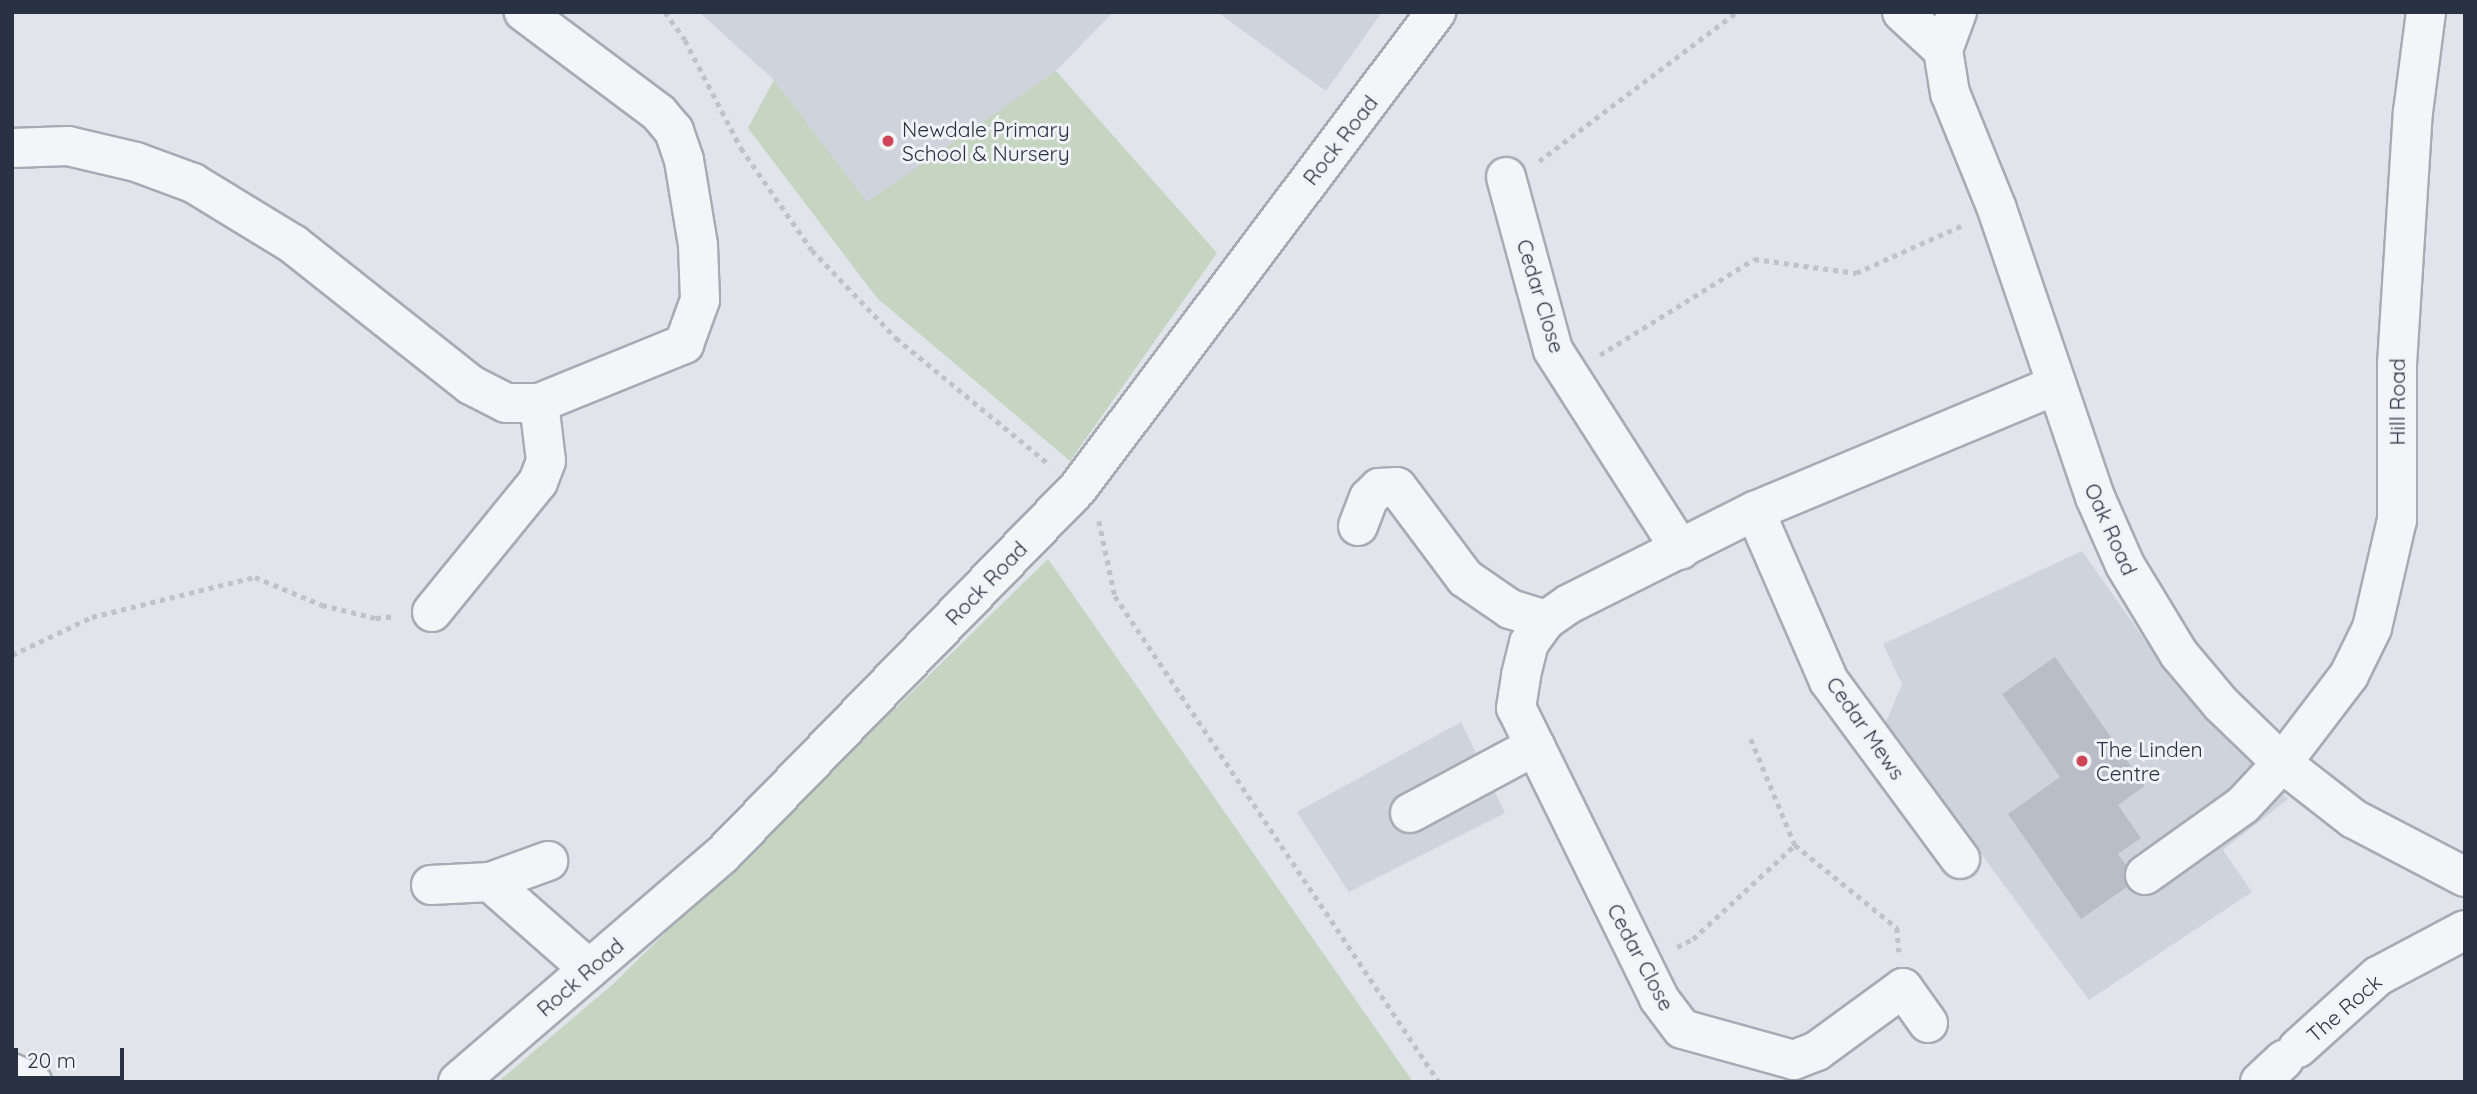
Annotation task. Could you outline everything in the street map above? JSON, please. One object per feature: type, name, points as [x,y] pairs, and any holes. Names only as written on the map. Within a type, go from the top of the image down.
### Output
[{"type":"street","points":[[12,148],[68,146],[136,162],[193,183],[293,244],[471,385],[506,403],[539,403],[684,344],[700,300],[698,245],[684,160],[674,131],[659,113],[524,12]]},
{"type":"street","name":"Rock Road","points":[[458,1082],[723,853],[1078,488],[1436,12]]},
{"type":"street","points":[[1902,12],[1943,50],[1957,12]]},
{"type":"street","name":"Hill Road","points":[[2144,875],[2243,805],[2282,763],[2349,675],[2372,628],[2398,520],[2396,363],[2413,112],[2426,12]]},
{"type":"street","name":"Oak Road","points":[[1943,50],[1950,93],[1997,209],[2112,540],[2179,654],[2221,704],[2282,763],[2364,826],[2465,877]]},
{"type":"street","name":"Cedar Close","points":[[1506,177],[1553,350],[1681,550]]},
{"type":"street","points":[[1358,526],[1368,498],[1391,484],[1405,494],[1426,530],[1465,578],[1491,598],[1546,620],[1755,511],[2056,385]]},
{"type":"street","points":[[432,612],[538,482],[546,461],[539,403]]},
{"type":"street","name":"Cedar Mews","points":[[1755,511],[1829,681],[1960,859]]},
{"type":"street","name":"Cedar Close","points":[[1546,620],[1529,643],[1517,708],[1659,998],[1682,1028],[1794,1060],[1817,1051],[1903,988]]},
{"type":"street","points":[[1409,813],[1535,746]]},
{"type":"street","points":[[431,885],[490,882],[548,861]]},
{"type":"street","points":[[490,882],[589,969]]},
{"type":"street","name":"The Rock","points":[[2281,1063],[2378,976],[2465,930]]},
{"type":"street","points":[[1903,988],[1928,1023]]},
{"type":"street","points":[[12,1073],[32,1082]]},
{"type":"path","points":[[1506,177],[1553,154],[1737,12]]},
{"type":"path","points":[[1569,374],[1754,259],[1856,273],[1997,209]]},
{"type":"path","points":[[12,655],[92,617],[255,577],[321,605],[376,618],[432,612]]},
{"type":"path","points":[[1751,739],[1796,845],[1897,928],[1903,988]]},
{"type":"path","points":[[1643,965],[1693,939],[1796,845]]},
{"type":"shaded area","name":"Newdale Primary School & Nursery","points":[[699,12],[1113,12],[1056,71],[867,203],[774,80]]},
{"type":"shaded area","points":[[1217,12],[1382,12],[1326,91]]},
{"type":"shaded area","name":"The Linden Centre","points":[[2082,551],[2176,684],[2288,799],[2223,850],[2252,892],[2089,1000],[1885,724],[1902,684],[1883,644]]},
{"type":"shaded area","points":[[1461,722],[1505,813],[1349,892],[1297,812]]},
{"type":"green space","points":[[1056,71],[1217,253],[1070,461],[877,298],[748,128],[774,80],[867,202]]},
{"type":"green space","points":[[1048,559],[1413,1082],[498,1082],[612,985]]},
{"type":"building","points":[[2055,657],[2145,786],[2118,805],[2141,838],[2118,854],[2137,880],[2081,919],[2008,814],[2060,777],[2002,694]]},
{"type":"place","name":"Newdale Primary School & Nursery","points":[[888,141]]},
{"type":"place","name":"The Linden Centre","points":[[2082,761]]}]
